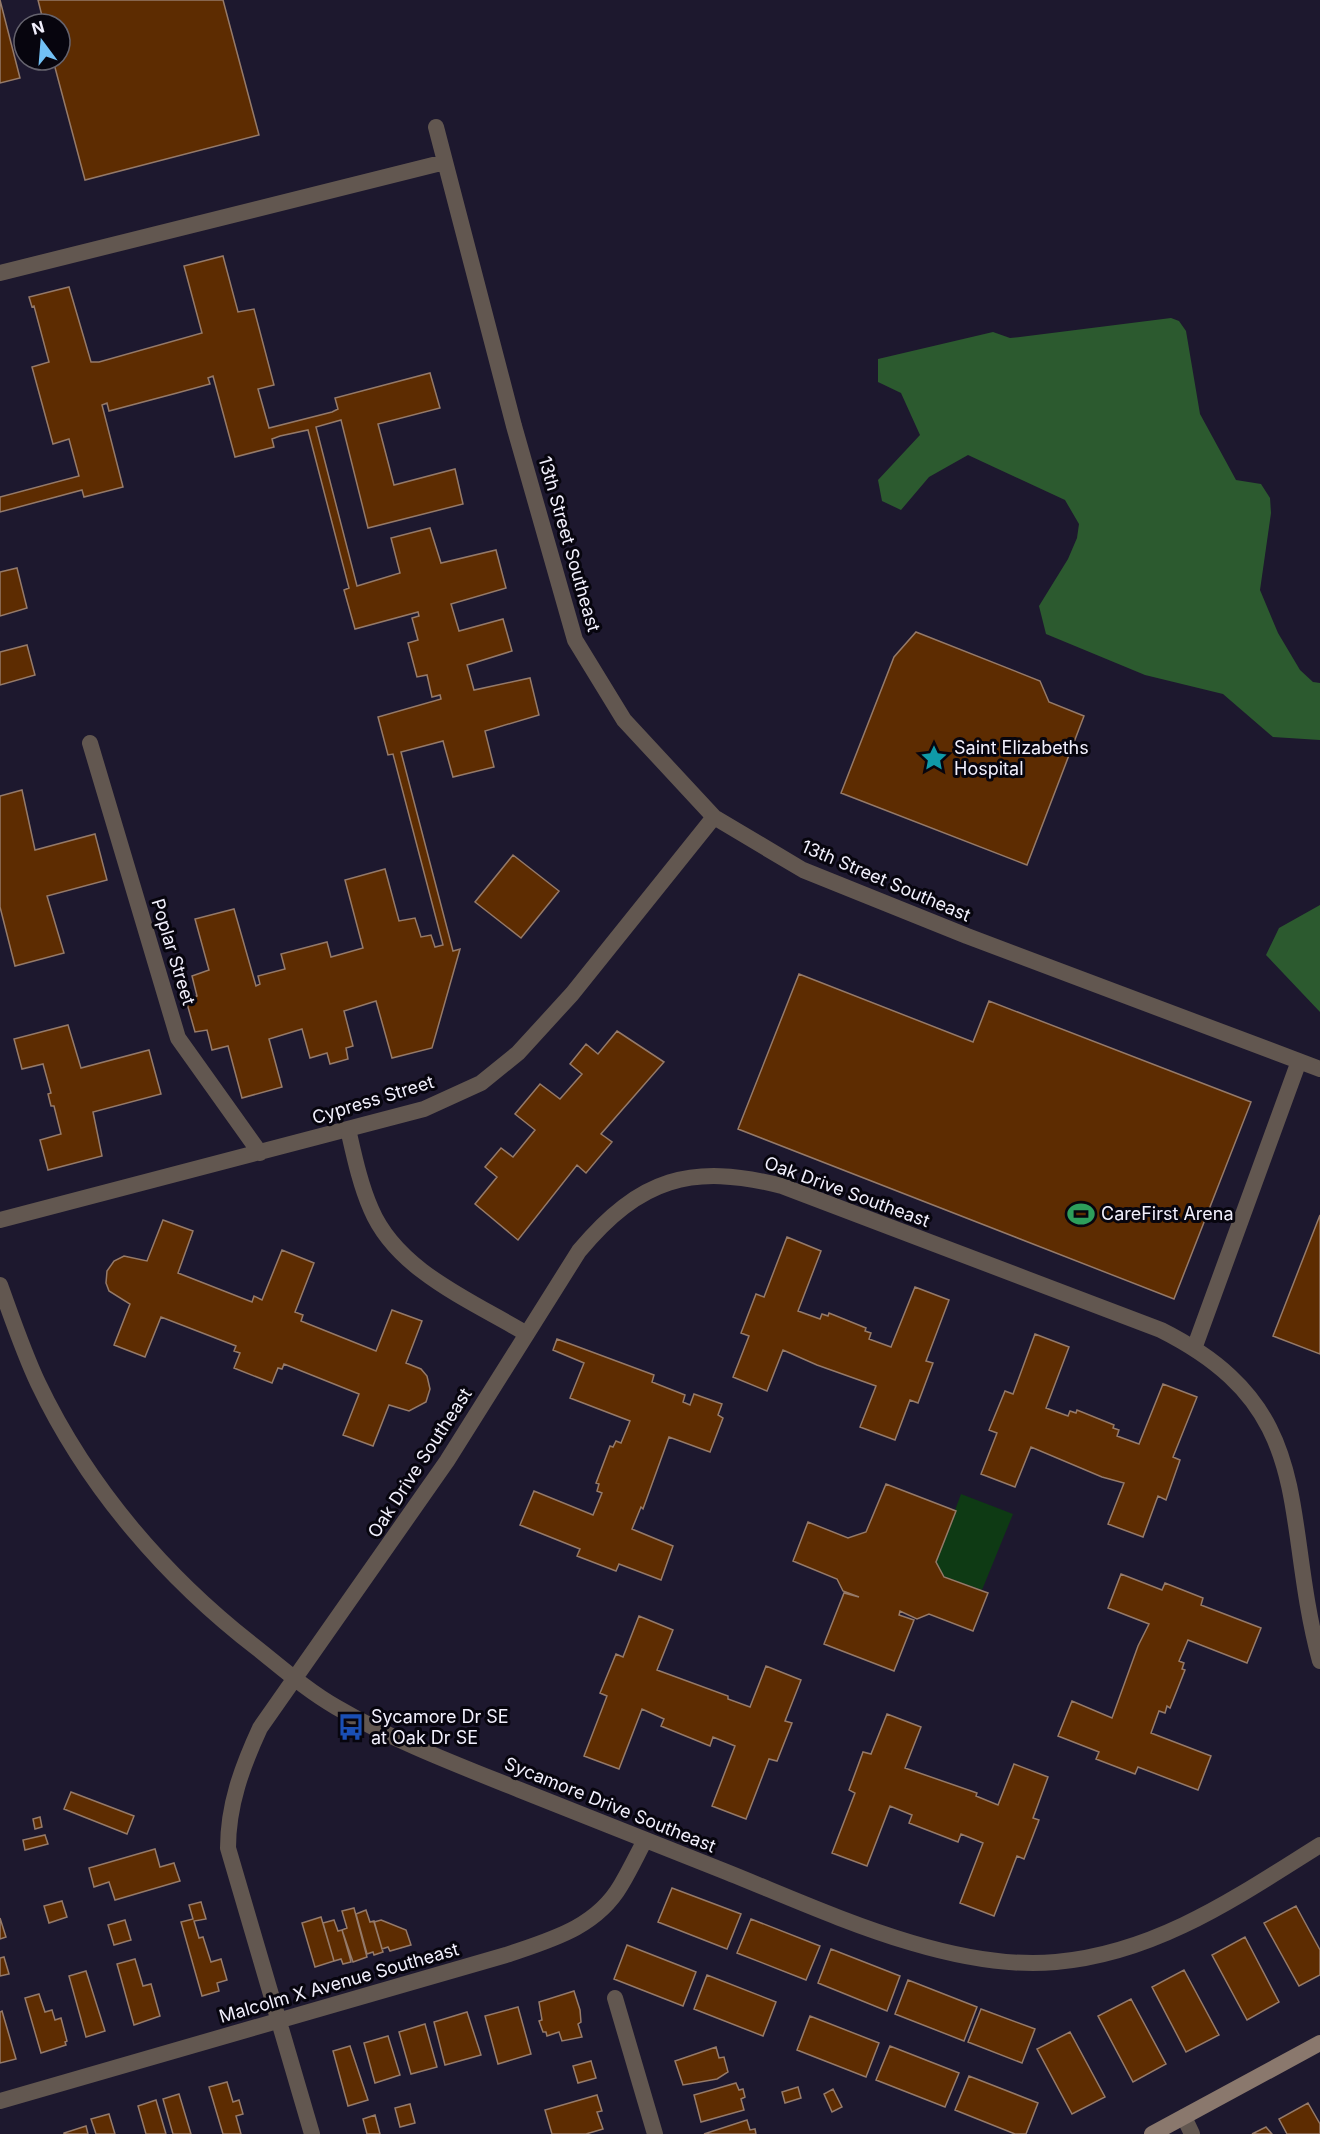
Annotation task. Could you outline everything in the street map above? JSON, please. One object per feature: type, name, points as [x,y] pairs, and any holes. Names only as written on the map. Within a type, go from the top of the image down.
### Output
[{"type":"main road","points":[[1152,2134],[1320,2043]]},
{"type":"street","name":"13th Street Southeast","points":[[436,127],[514,426],[575,640],[624,720],[714,816],[803,870],[967,936],[1320,1069]]},
{"type":"street","points":[[0,273],[445,162]]},
{"type":"street","name":"Poplar Street","points":[[90,743],[178,1038],[260,1153]]},
{"type":"street","name":"Cypress Street","points":[[0,1220],[424,1109],[481,1083],[518,1053],[572,994],[714,816]]},
{"type":"street","points":[[1195,1346],[1299,1061]]},
{"type":"street","points":[[348,1129],[370,1209],[383,1232],[405,1259],[527,1334]]},
{"type":"street","name":"Oak Drive Southeast","points":[[312,2134],[228,1848],[228,1823],[232,1801],[251,1746],[260,1728],[447,1461],[579,1251],[604,1222],[635,1197],[675,1181],[709,1174],[743,1176],[783,1186],[1161,1330],[1195,1346],[1222,1365],[1255,1395],[1285,1446],[1298,1515],[1314,1638],[1320,1661]]},
{"type":"street","name":"Sycamore Drive Southeast","points":[[0,1285],[38,1384],[96,1482],[134,1531],[206,1607],[295,1679],[334,1706],[414,1747],[645,1840],[903,1939],[957,1955],[1027,1963],[1086,1958],[1134,1947],[1166,1935],[1224,1906],[1320,1845]]},
{"type":"street","name":"Malcolm X Avenue Southeast","points":[[0,2101],[506,1954],[574,1931],[605,1907],[621,1886],[645,1840]]},
{"type":"street","points":[[615,1998],[655,2134]]},
{"type":"street","points":[[1184,2117],[1192,2134]]},
{"type":"green space","points":[[1171,318],[1179,321],[1186,331],[1200,414],[1236,480],[1261,484],[1270,498],[1271,513],[1260,590],[1278,633],[1300,670],[1313,682],[1320,683],[1320,740],[1273,737],[1223,694],[1145,675],[1046,634],[1039,606],[1068,559],[1077,538],[1079,524],[1065,500],[968,455],[929,477],[901,510],[882,501],[878,480],[920,435],[901,393],[878,382],[878,359],[993,332],[1010,338]]},
{"type":"green space","points":[[1320,905],[1320,1012],[1266,955],[1279,928]]},
{"type":"green space","points":[[961,1494],[1013,1514],[982,1590],[944,1577],[936,1562]]},
{"type":"building","points":[[0,0],[12,47],[12,72],[18,72],[20,78],[0,83]]},
{"type":"building","points":[[38,0],[223,0],[259,135],[85,180],[56,72],[72,72],[72,12],[41,12]]},
{"type":"building","points":[[223,256],[238,312],[254,309],[274,385],[258,389],[269,428],[332,412],[338,409],[335,398],[430,373],[440,408],[378,424],[394,485],[455,469],[463,504],[368,528],[341,420],[316,427],[357,586],[400,573],[391,538],[430,528],[441,563],[496,550],[506,588],[451,604],[459,631],[503,619],[512,651],[467,665],[474,690],[530,678],[539,715],[485,731],[494,767],[453,777],[443,741],[401,752],[453,951],[460,949],[432,1048],[392,1058],[376,1001],[344,1011],[353,1046],[346,1048],[348,1059],[330,1064],[327,1053],[310,1058],[302,1029],[269,1039],[282,1087],[242,1098],[228,1046],[212,1050],[207,1030],[195,1032],[186,1000],[197,996],[192,976],[209,970],[195,919],[234,909],[256,986],[260,984],[258,976],[285,969],[281,954],[327,942],[331,957],[363,948],[345,880],[385,869],[399,921],[415,918],[421,937],[431,935],[435,947],[443,945],[393,754],[388,755],[378,717],[441,699],[440,695],[432,697],[427,675],[417,677],[408,643],[418,640],[412,618],[419,616],[418,612],[355,629],[344,590],[349,588],[308,430],[272,439],[274,447],[235,457],[213,376],[208,378],[210,384],[109,411],[107,403],[102,405],[123,487],[84,497],[82,490],[0,512],[0,497],[79,476],[69,439],[53,444],[32,367],[49,362],[34,306],[32,307],[29,297],[69,287],[91,362],[99,362],[202,333],[184,266]]},
{"type":"building","points":[[17,568],[27,608],[0,616],[0,572]]},
{"type":"building","points":[[916,632],[1040,681],[1049,702],[1084,716],[1027,865],[841,793],[894,657]]},
{"type":"building","points":[[27,645],[35,675],[0,685],[0,652]]},
{"type":"building","points":[[22,790],[35,850],[95,834],[107,880],[47,896],[64,953],[15,966],[0,907],[0,796]]},
{"type":"building","points":[[513,855],[559,891],[521,938],[475,902]]},
{"type":"building","name":"CareFirst Arena","points":[[799,974],[973,1042],[989,1001],[1251,1102],[1174,1299],[738,1129]]},
{"type":"building","points":[[68,1025],[81,1068],[149,1050],[161,1094],[93,1112],[102,1156],[48,1170],[40,1140],[61,1134],[54,1106],[51,1106],[48,1094],[51,1093],[43,1064],[22,1069],[14,1039]]},
{"type":"building","points":[[617,1031],[664,1062],[601,1134],[612,1142],[586,1173],[577,1165],[518,1240],[475,1204],[497,1177],[485,1167],[501,1148],[513,1157],[535,1130],[515,1114],[540,1084],[560,1099],[582,1074],[570,1064],[586,1044],[598,1054]]},
{"type":"building","points":[[1320,1215],[1320,1354],[1273,1336]]},
{"type":"building","points":[[163,1220],[193,1231],[178,1273],[252,1302],[254,1296],[262,1300],[282,1250],[314,1263],[295,1312],[303,1315],[301,1321],[376,1351],[392,1310],[422,1321],[406,1363],[421,1369],[427,1376],[430,1389],[426,1402],[409,1411],[389,1405],[373,1446],[343,1435],[359,1394],[284,1364],[282,1369],[278,1368],[272,1383],[234,1368],[240,1353],[234,1351],[236,1346],[161,1317],[145,1357],[114,1345],[130,1304],[109,1291],[106,1283],[107,1271],[114,1261],[124,1256],[147,1261]]},
{"type":"building","points":[[787,1237],[821,1251],[798,1311],[820,1319],[822,1314],[828,1316],[829,1313],[866,1328],[865,1331],[871,1333],[869,1339],[891,1347],[915,1287],[949,1300],[926,1361],[933,1363],[918,1403],[910,1400],[895,1440],[860,1427],[876,1386],[783,1350],[767,1391],[733,1377],[749,1336],[741,1333],[756,1294],[764,1297]]},
{"type":"building","points":[[1035,1334],[1069,1347],[1046,1408],[1068,1416],[1070,1411],[1076,1413],[1077,1410],[1114,1425],[1113,1428],[1119,1430],[1117,1436],[1139,1444],[1163,1384],[1197,1397],[1173,1457],[1180,1460],[1166,1500],[1158,1496],[1143,1537],[1108,1524],[1124,1483],[1102,1477],[1031,1447],[1015,1487],[981,1474],[997,1433],[989,1430],[1005,1391],[1013,1394]]},
{"type":"building","points":[[557,1339],[654,1375],[652,1382],[685,1395],[683,1402],[690,1405],[694,1394],[722,1404],[718,1415],[723,1418],[710,1452],[669,1437],[643,1509],[641,1507],[632,1529],[673,1546],[661,1580],[619,1564],[616,1571],[577,1556],[580,1549],[520,1525],[534,1491],[593,1515],[602,1493],[597,1491],[599,1484],[596,1483],[610,1446],[613,1447],[616,1441],[621,1443],[630,1421],[570,1398],[584,1363],[553,1350]]},
{"type":"building","points":[[886,1484],[956,1511],[936,1562],[944,1577],[988,1593],[973,1631],[929,1614],[917,1619],[900,1611],[899,1615],[914,1620],[894,1671],[824,1644],[844,1593],[859,1597],[843,1591],[837,1579],[793,1561],[808,1522],[848,1538],[866,1532]]},
{"type":"building","points":[[1121,1574],[1162,1590],[1165,1583],[1203,1598],[1201,1605],[1261,1628],[1247,1663],[1188,1640],[1179,1661],[1184,1663],[1182,1669],[1185,1670],[1170,1708],[1167,1706],[1165,1713],[1159,1711],[1151,1733],[1211,1756],[1198,1790],[1138,1767],[1135,1774],[1096,1759],[1099,1752],[1058,1736],[1072,1701],[1112,1718],[1138,1646],[1149,1624],[1108,1608]]},
{"type":"building","points":[[639,1616],[673,1630],[657,1670],[728,1696],[728,1699],[750,1707],[766,1666],[801,1680],[785,1721],[792,1723],[777,1761],[769,1759],[746,1819],[712,1806],[735,1746],[713,1737],[710,1746],[661,1726],[664,1719],[642,1709],[619,1769],[584,1756],[607,1696],[600,1693],[616,1654],[623,1657]]},
{"type":"building","points":[[887,1714],[921,1727],[905,1768],[977,1793],[976,1796],[998,1805],[1014,1764],[1048,1777],[1033,1818],[1039,1820],[1024,1859],[1017,1856],[994,1916],[960,1903],[983,1843],[961,1834],[958,1842],[909,1823],[912,1815],[890,1806],[867,1866],[832,1853],[855,1793],[849,1790],[863,1752],[871,1754]]},
{"type":"building","points":[[71,1792],[134,1816],[127,1834],[64,1809]]},
{"type":"building","points":[[40,1817],[42,1827],[35,1829],[33,1819]]},
{"type":"building","points":[[45,1835],[48,1844],[25,1850],[23,1840]]},
{"type":"building","points":[[155,1849],[160,1867],[174,1863],[180,1881],[115,1900],[109,1882],[94,1887],[89,1868]]},
{"type":"building","points":[[672,1888],[741,1914],[727,1949],[658,1922]]},
{"type":"building","points":[[62,1901],[67,1917],[49,1923],[44,1906]]},
{"type":"building","points":[[201,1902],[206,1919],[194,1921],[199,1938],[203,1937],[211,1962],[221,1959],[227,1980],[217,1983],[219,1991],[202,1996],[181,1922],[193,1919],[189,1905]]},
{"type":"building","points":[[1296,1906],[1320,1950],[1320,1975],[1299,1986],[1264,1923]]},
{"type":"building","points":[[354,1908],[367,1957],[353,1962],[342,1930],[347,1928],[342,1911]]},
{"type":"building","points":[[366,1910],[370,1922],[374,1921],[383,1952],[374,1955],[373,1952],[367,1954],[356,1914]]},
{"type":"building","points":[[321,1917],[334,1961],[315,1967],[302,1923]]},
{"type":"building","points":[[0,1918],[6,1937],[0,1939]]},
{"type":"building","points":[[751,1919],[820,1946],[806,1980],[737,1953]]},
{"type":"building","points":[[125,1920],[131,1940],[114,1945],[108,1925]]},
{"type":"building","points":[[334,1920],[338,1931],[342,1930],[351,1962],[343,1964],[341,1959],[334,1961],[323,1923]]},
{"type":"building","points":[[381,1920],[406,1930],[411,1945],[390,1951],[388,1947],[382,1949],[374,1922]]},
{"type":"building","points":[[1245,1937],[1279,2002],[1247,2020],[1212,1955]]},
{"type":"building","points":[[627,1945],[696,1972],[683,2006],[614,1979]]},
{"type":"building","points":[[831,1949],[900,1976],[887,2011],[818,1983]]},
{"type":"building","points":[[4,1957],[9,1974],[0,1976],[0,1958]]},
{"type":"building","points":[[135,1959],[143,1986],[151,1984],[160,2016],[134,2025],[117,1964]]},
{"type":"building","points":[[1184,1970],[1219,2035],[1186,2052],[1152,1987]]},
{"type":"building","points":[[86,1971],[105,2031],[86,2037],[69,1976]]},
{"type":"building","points":[[707,1975],[776,2002],[763,2036],[694,2009]]},
{"type":"building","points":[[908,1980],[977,2007],[964,2041],[895,2014]]},
{"type":"building","points":[[574,1991],[580,2010],[581,2022],[578,2024],[582,2037],[562,2041],[559,2032],[547,2036],[539,2021],[542,2020],[539,2002]]},
{"type":"building","points":[[39,1994],[45,2012],[52,2010],[55,2020],[61,2018],[67,2041],[66,2045],[41,2053],[25,1998]]},
{"type":"building","points":[[1131,1999],[1166,2064],[1133,2082],[1098,2016]]},
{"type":"building","points":[[518,2007],[531,2054],[498,2064],[485,2016]]},
{"type":"building","points":[[981,2009],[1035,2029],[1022,2063],[968,2042]]},
{"type":"building","points":[[2,2011],[16,2059],[0,2063],[0,2012]]},
{"type":"building","points":[[467,2012],[481,2055],[445,2065],[434,2022]]},
{"type":"building","points":[[810,2016],[879,2043],[866,2077],[797,2050]]},
{"type":"building","points":[[425,2024],[437,2067],[411,2074],[399,2032]]},
{"type":"building","points":[[1070,2032],[1105,2097],[1072,2114],[1037,2049]]},
{"type":"building","points":[[388,2036],[400,2075],[375,2083],[364,2043]]},
{"type":"building","points":[[350,2046],[368,2100],[348,2106],[333,2051]]},
{"type":"building","points":[[890,2046],[959,2073],[945,2107],[876,2080]]},
{"type":"building","points":[[716,2047],[719,2058],[724,2057],[728,2072],[717,2079],[683,2085],[675,2061]]},
{"type":"building","points":[[591,2061],[596,2078],[578,2083],[573,2066]]},
{"type":"building","points":[[969,2076],[1038,2103],[1026,2134],[1015,2134],[955,2110]]},
{"type":"building","points":[[227,2082],[233,2102],[239,2100],[243,2114],[236,2116],[241,2134],[223,2134],[209,2087]]},
{"type":"building","points":[[736,2083],[739,2090],[743,2089],[745,2097],[741,2099],[744,2110],[701,2122],[694,2095]]},
{"type":"building","points":[[798,2087],[801,2098],[785,2103],[782,2092]]},
{"type":"building","points":[[833,2089],[842,2107],[832,2112],[824,2094]]},
{"type":"building","points":[[179,2094],[191,2134],[173,2134],[163,2099]]},
{"type":"building","points":[[597,2095],[602,2111],[597,2112],[603,2129],[586,2134],[552,2134],[545,2110]]},
{"type":"building","points":[[156,2100],[166,2134],[146,2134],[138,2106]]},
{"type":"building","points":[[1308,2103],[1320,2124],[1320,2134],[1287,2134],[1279,2119]]},
{"type":"building","points":[[410,2104],[415,2123],[400,2127],[395,2108]]},
{"type":"building","points":[[109,2114],[115,2134],[96,2134],[91,2119]]},
{"type":"building","points":[[375,2115],[380,2134],[367,2134],[363,2119]]},
{"type":"building","points":[[747,2120],[750,2130],[755,2129],[756,2134],[704,2134]]},
{"type":"building","points":[[86,2126],[88,2134],[64,2134],[64,2133]]},
{"type":"building","points":[[1266,2127],[1272,2134],[1252,2134]]},
{"type":"place","name":"Saint Elizabeths Hospital","points":[[934,758]]},
{"type":"place","name":"CareFirst Arena","points":[[1081,1214]]},
{"type":"place","name":"Sycamore Dr SE at Oak Dr SE","points":[[351,1727]]}]
